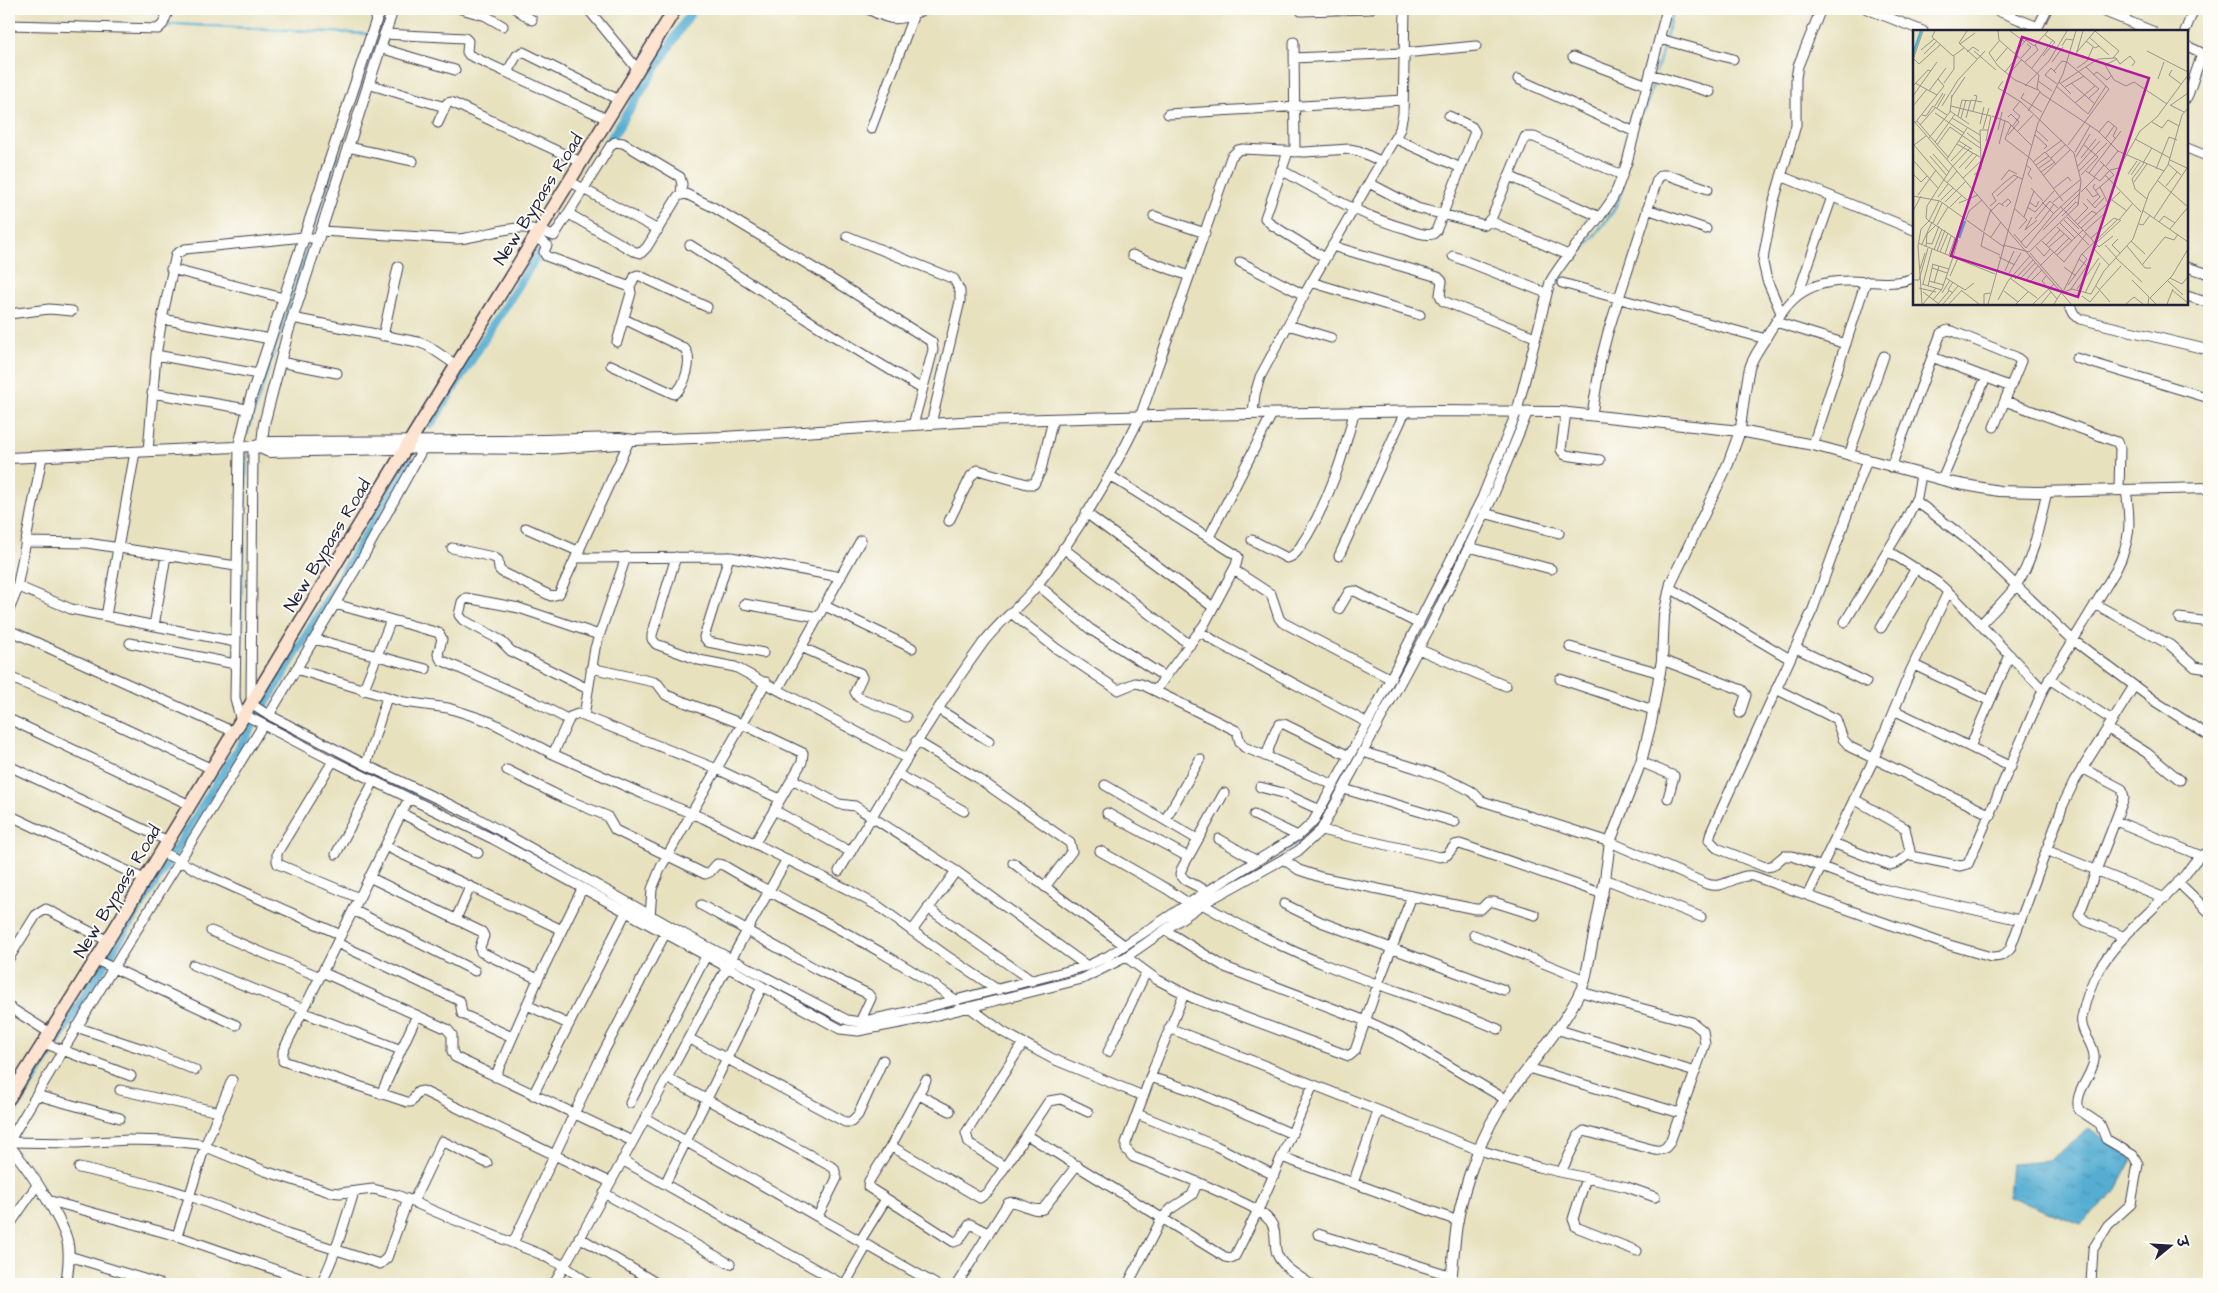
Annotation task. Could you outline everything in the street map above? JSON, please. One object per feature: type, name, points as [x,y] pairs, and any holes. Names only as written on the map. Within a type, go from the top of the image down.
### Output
[{"type":"main road","name":"New Bypass Road","points":[[9,1098],[53,1044],[106,964],[108,941],[144,880],[171,853],[190,805],[212,769],[261,710],[408,445],[456,365],[578,186],[581,162],[675,9]]},
{"type":"street","points":[[9,25],[158,29],[163,24],[168,9]]},
{"type":"street","points":[[261,710],[257,445],[292,318],[312,236],[380,9]]},
{"type":"street","points":[[249,723],[235,698],[239,446],[247,409],[283,298],[312,236],[348,147],[393,9]]},
{"type":"street","points":[[461,9],[486,16],[504,26]]},
{"type":"street","points":[[516,9],[532,20]]},
{"type":"street","points":[[588,9],[638,70]]},
{"type":"street","points":[[868,9],[887,19],[902,18],[925,9]]},
{"type":"street","points":[[1301,11],[1370,9]]},
{"type":"street","points":[[1253,413],[1257,386],[1288,325],[1311,282],[1396,138],[1402,122],[1405,9]]},
{"type":"street","points":[[9,630],[249,723],[333,761],[494,839],[626,912],[649,919],[665,934],[706,956],[728,963],[762,987],[840,1029],[850,1031],[926,1018],[998,990],[1087,966],[1124,945],[1207,891],[1298,836],[1313,822],[1391,679],[1482,498],[1517,411],[1546,293],[1557,269],[1612,200],[1635,132],[1667,9]]},
{"type":"street","points":[[1778,318],[1763,263],[1770,219],[1796,125],[1796,78],[1798,66],[1821,9]]},
{"type":"street","points":[[1867,9],[1920,30]]},
{"type":"street","points":[[1993,9],[2037,29],[2047,9]]},
{"type":"street","points":[[2098,9],[2150,30]]},
{"type":"street","points":[[2185,30],[2194,9]]},
{"type":"street","points":[[872,129],[914,14]]},
{"type":"street","points":[[384,34],[465,38],[468,40],[467,49],[469,55],[607,119]]},
{"type":"street","points":[[1660,38],[1733,59]]},
{"type":"street","points":[[1294,42],[1295,105],[1291,152],[1281,170],[1266,213],[1266,221],[1325,258]]},
{"type":"street","points":[[1294,58],[1404,53],[1476,46]]},
{"type":"street","points":[[2188,46],[2200,52],[2201,57],[2188,95]]},
{"type":"street","points":[[380,48],[455,70]]},
{"type":"street","points":[[507,72],[517,55],[523,52],[619,100]]},
{"type":"street","points":[[1573,57],[1647,85]]},
{"type":"street","points":[[1650,74],[1710,92]]},
{"type":"street","points":[[1518,79],[1635,132]]},
{"type":"street","points":[[368,84],[445,107]]},
{"type":"street","points":[[1168,114],[1403,100]]},
{"type":"street","points":[[438,123],[447,103],[451,102],[581,162]]},
{"type":"street","points":[[1281,170],[1353,210],[1388,224],[1429,235],[1436,231],[1475,132],[1472,126],[1449,116]]},
{"type":"street","points":[[1369,183],[1417,208],[1486,225],[1490,221],[1523,139],[1529,136],[1622,175]]},
{"type":"street","points":[[1396,138],[1460,168]]},
{"type":"street","points":[[148,451],[156,355],[171,269],[176,254],[185,249],[312,236],[457,239],[477,237],[513,228],[544,237],[555,235],[569,214],[578,186],[611,145],[618,142],[623,143],[680,177],[682,184],[681,194],[645,251],[638,253],[569,214]]},
{"type":"street","points":[[348,147],[413,161]]},
{"type":"street","points":[[2188,148],[2209,157]]},
{"type":"street","points":[[840,871],[916,741],[985,641],[1037,584],[1063,548],[1124,450],[1140,417],[1231,157],[1235,152],[1244,149],[1291,152],[1349,149],[1359,151],[1382,162]]},
{"type":"street","points":[[1592,414],[1601,359],[1657,180],[1661,175],[1668,175],[1708,190]]},
{"type":"street","points":[[1509,176],[1600,216]]},
{"type":"street","points":[[1781,176],[1913,230]]},
{"type":"street","points":[[578,186],[658,230]]},
{"type":"street","points":[[681,194],[686,194],[714,207],[930,339],[932,350],[913,425]]},
{"type":"street","points":[[1318,1234],[1451,1280],[1458,1221],[1479,1150],[1505,1099],[1581,992],[1605,879],[1610,842],[1641,762],[1654,710],[1662,660],[1664,615],[1670,588],[1677,569],[1693,540],[1728,464],[1740,431],[1749,369],[1778,318],[1798,294],[1832,197]]},
{"type":"street","points":[[1647,209],[1706,229]]},
{"type":"street","points":[[1154,216],[1205,233]]},
{"type":"street","points":[[1490,221],[1568,255]]},
{"type":"street","points":[[848,236],[954,279],[958,284],[960,301],[931,424]]},
{"type":"street","points":[[544,237],[546,256],[630,287]]},
{"type":"street","points":[[690,245],[922,388]]},
{"type":"street","points":[[1332,246],[1438,277],[1442,282],[1440,295],[1443,301],[1535,337]]},
{"type":"street","points":[[1132,255],[1189,276]]},
{"type":"street","points":[[1453,256],[1546,293]]},
{"type":"street","points":[[1240,262],[1304,295]]},
{"type":"street","points":[[383,336],[398,267]]},
{"type":"street","points":[[2188,267],[2209,274]]},
{"type":"street","points":[[171,269],[283,298]]},
{"type":"street","points":[[618,342],[631,293],[630,287],[635,276],[638,275],[707,307]]},
{"type":"street","points":[[1798,294],[1826,284],[1845,281],[1902,281],[1913,276]]},
{"type":"street","points":[[1813,445],[1866,281]]},
{"type":"street","points":[[1311,282],[1420,315]]},
{"type":"street","points":[[1562,283],[1766,339]]},
{"type":"street","points":[[2188,296],[2209,303]]},
{"type":"street","points":[[2070,305],[2074,314],[2080,319],[2209,350]]},
{"type":"street","points":[[9,314],[49,309],[72,311]]},
{"type":"street","points":[[292,318],[428,346],[456,365]]},
{"type":"street","points":[[1778,318],[1846,344]]},
{"type":"street","points":[[162,319],[270,339]]},
{"type":"street","points":[[611,365],[674,394],[680,388],[689,361],[684,348],[624,319]]},
{"type":"street","points":[[1288,325],[1331,338]]},
{"type":"street","points":[[1891,467],[1941,333],[1948,330],[2019,359],[2021,365],[1994,427]]},
{"type":"street","points":[[156,355],[258,374]]},
{"type":"street","points":[[1849,455],[1884,356]]},
{"type":"street","points":[[1932,357],[2011,387]]},
{"type":"street","points":[[2076,358],[2209,398]]},
{"type":"street","points":[[280,362],[336,373]]},
{"type":"street","points":[[1942,480],[1986,377]]},
{"type":"street","points":[[152,394],[247,409]]},
{"type":"street","points":[[1854,799],[1905,828],[1909,854],[1913,857],[1964,866],[1970,861],[2043,690],[2126,550],[2130,519],[2123,490],[2120,448],[2117,442],[2005,401]]},
{"type":"street","points":[[261,710],[366,765],[472,815],[728,963],[842,1018],[860,1022],[961,1005],[1082,979],[1126,957],[1202,904],[1309,843],[1321,830],[1418,649],[1469,547],[1528,411]]},
{"type":"street","points":[[9,458],[310,441],[408,445],[619,438],[632,440],[724,437],[931,424],[1253,413],[1528,411],[1592,414],[1740,431],[1813,445],[1921,475],[1999,491],[2047,492],[2209,488]]},
{"type":"street","points":[[1339,556],[1405,412]]},
{"type":"street","points":[[1566,412],[1561,450],[1563,453],[1565,455],[1600,460]]},
{"type":"street","points":[[1252,540],[1287,558],[1296,553],[1317,518],[1332,486],[1339,468],[1354,413]]},
{"type":"street","points":[[1209,537],[1272,414]]},
{"type":"street","points":[[949,521],[971,476],[978,470],[1027,484],[1034,484],[1041,470],[1053,420]]},
{"type":"street","points":[[408,445],[423,448],[546,448],[619,444],[632,440]]},
{"type":"street","points":[[452,548],[496,558],[502,572],[551,596],[556,596],[562,592],[632,440]]},
{"type":"street","points":[[261,710],[296,670],[423,448]]},
{"type":"street","points":[[106,616],[116,549],[135,452]]},
{"type":"street","points":[[9,610],[17,586],[42,457]]},
{"type":"street","points":[[1866,460],[1831,562],[1796,648],[1709,840],[1716,848],[1765,866],[1772,866],[1780,858],[1788,855],[1878,888],[2020,920]]},
{"type":"street","points":[[1109,475],[1235,554],[1238,561],[1199,631],[1155,691]]},
{"type":"street","points":[[1845,622],[1916,500],[1921,475]]},
{"type":"street","points":[[1980,625],[2016,585],[2029,560],[2047,492]]},
{"type":"street","points":[[1916,500],[1973,544],[2073,640],[2134,686],[2209,736]]},
{"type":"street","points":[[1086,513],[1213,608]]},
{"type":"street","points":[[1484,514],[1559,533]]},
{"type":"street","points":[[526,528],[578,555],[729,557],[841,577]]},
{"type":"street","points":[[778,689],[861,540]]},
{"type":"street","points":[[25,542],[75,542],[236,566]]},
{"type":"street","points":[[1469,547],[1551,569]]},
{"type":"street","points":[[1063,548],[1190,645]]},
{"type":"street","points":[[1888,551],[1916,568],[1948,592],[2043,690]]},
{"type":"street","points":[[154,626],[166,556]]},
{"type":"street","points":[[584,716],[591,668],[599,635],[626,557]]},
{"type":"street","points":[[676,557],[652,639],[656,644],[699,660],[735,667],[906,758]]},
{"type":"street","points":[[729,557],[704,637],[708,642],[764,653]]},
{"type":"street","points":[[1881,628],[1916,568]]},
{"type":"street","points":[[1234,570],[1271,594],[1282,622],[1391,679]]},
{"type":"street","points":[[1037,584],[1090,629],[1166,677]]},
{"type":"street","points":[[17,586],[71,609],[235,642]]},
{"type":"street","points":[[1670,588],[1790,659]]},
{"type":"street","points":[[1339,609],[1349,592],[1355,591],[1419,624]]},
{"type":"street","points":[[1808,894],[1875,757],[1894,710],[1948,592]]},
{"type":"street","points":[[588,689],[508,650],[500,640],[463,620],[459,612],[466,598],[503,603],[599,635]]},
{"type":"street","points":[[335,604],[439,633],[442,639],[438,654],[441,660],[535,702],[569,720]]},
{"type":"street","points":[[744,604],[818,617]]},
{"type":"street","points":[[2095,604],[2170,645],[2195,667],[2209,669]]},
{"type":"street","points":[[825,606],[912,648]]},
{"type":"street","points":[[1011,613],[1057,649],[1116,689],[1121,690],[1134,682],[1155,691],[1237,731],[1241,745],[1334,785]]},
{"type":"street","points":[[2179,618],[2209,622]]},
{"type":"street","points":[[363,691],[391,620]]},
{"type":"street","points":[[1199,631],[1368,723]]},
{"type":"street","points":[[314,639],[426,669]]},
{"type":"street","points":[[130,644],[235,664]]},
{"type":"street","points":[[801,647],[860,672],[862,677],[855,692],[858,697],[906,718]]},
{"type":"street","points":[[1570,647],[1660,672]]},
{"type":"street","points":[[1796,648],[1866,682]]},
{"type":"street","points":[[1418,649],[1506,686]]},
{"type":"street","points":[[1970,747],[2010,655]]},
{"type":"street","points":[[1662,660],[1742,690],[1746,695],[1740,713]]},
{"type":"street","points":[[1914,665],[1990,701]]},
{"type":"street","points":[[591,668],[654,682],[666,695],[742,724],[803,753],[802,762],[755,843]]},
{"type":"street","points":[[296,670],[404,702],[448,708],[491,722],[553,754],[755,843],[878,906],[998,990]]},
{"type":"street","points":[[9,677],[57,697],[212,769]]},
{"type":"street","points":[[1560,679],[1654,710]]},
{"type":"street","points":[[2049,679],[2110,724],[2180,780]]},
{"type":"street","points":[[649,919],[652,889],[668,856],[766,682]]},
{"type":"street","points":[[1363,752],[1424,771],[1474,793],[1482,801],[1610,842],[1714,887],[1746,875],[1808,894],[1938,942],[1992,957],[2005,955],[2010,949],[2063,805],[2082,768],[2134,686]]},
{"type":"street","points":[[1776,690],[1834,717],[1839,723],[1845,743],[1991,814]]},
{"type":"street","points":[[366,765],[387,697]]},
{"type":"street","points":[[938,709],[989,741]]},
{"type":"street","points":[[1894,710],[2011,767]]},
{"type":"street","points":[[553,754],[569,720],[575,714],[717,769],[780,799]]},
{"type":"street","points":[[9,719],[190,805]]},
{"type":"street","points":[[249,723],[106,964],[76,1027],[53,1044],[36,1096],[9,1142],[77,1143],[129,1140],[170,1141],[205,1146],[242,1162],[330,1192],[383,1190],[411,1200],[450,1218],[514,1242],[564,1266],[590,1284]]},
{"type":"street","points":[[1266,756],[1276,728],[1280,724],[1284,724],[1350,756]]},
{"type":"street","points":[[916,741],[979,780],[1070,843],[1072,851],[1045,887]]},
{"type":"street","points":[[1165,820],[1200,759]]},
{"type":"street","points":[[333,761],[278,852],[277,861],[278,864],[359,898]]},
{"type":"street","points":[[1641,762],[1674,776],[1668,798]]},
{"type":"street","points":[[9,766],[171,853],[206,875],[339,939],[460,1001],[462,1014],[512,1037]]},
{"type":"street","points":[[2082,768],[2122,789],[2124,793],[2123,803],[2079,915],[2086,921],[2125,937]]},
{"type":"street","points":[[507,770],[564,798],[607,816],[615,830],[705,874],[710,872],[717,864],[723,864],[768,892],[887,955],[961,1005],[1024,1043],[1053,1059],[1143,1096]]},
{"type":"street","points":[[897,774],[964,812]]},
{"type":"street","points":[[792,779],[839,804],[855,806],[956,871],[1087,966]]},
{"type":"street","points":[[336,854],[374,781]]},
{"type":"street","points":[[1105,785],[1197,839]]},
{"type":"street","points":[[1260,787],[1283,793],[1320,810]]},
{"type":"street","points":[[1344,789],[1455,822]]},
{"type":"street","points":[[1207,891],[1182,877],[1181,870],[1224,793]]},
{"type":"street","points":[[409,798],[283,1051],[283,1061],[410,1102],[418,1092],[423,1091],[610,1182]]},
{"type":"street","points":[[774,810],[851,852]]},
{"type":"street","points":[[1107,813],[1188,857]]},
{"type":"street","points":[[401,814],[478,853]]},
{"type":"street","points":[[9,815],[144,880]]},
{"type":"street","points":[[1254,815],[1298,836]]},
{"type":"street","points":[[2091,1284],[2093,1249],[2108,1225],[2131,1204],[2138,1170],[2135,1158],[2106,1139],[2102,1125],[2081,1113],[2077,1105],[2094,1061],[2092,1046],[2084,1031],[2082,1018],[2099,969],[2125,937],[2165,898],[2205,854],[2116,821]]},
{"type":"street","points":[[1321,830],[1440,857],[1447,855],[1455,845],[1460,844],[1602,894]]},
{"type":"street","points":[[1219,839],[1257,861]]},
{"type":"street","points":[[1833,842],[1890,865],[1897,863],[1909,854]]},
{"type":"street","points":[[385,846],[562,930]]},
{"type":"street","points":[[2046,850],[2165,898]]},
{"type":"street","points":[[1100,851],[1188,903]]},
{"type":"street","points":[[554,1284],[690,1039],[728,963],[787,859]]},
{"type":"street","points":[[1283,859],[1306,873],[1320,877],[1475,909],[1481,908],[1488,902],[1494,902],[1535,915]]},
{"type":"street","points":[[1013,863],[1124,945]]},
{"type":"street","points":[[912,931],[956,871]]},
{"type":"street","points":[[370,877],[482,932],[484,936],[480,947],[481,952],[538,979]]},
{"type":"street","points":[[1605,879],[1701,917]]},
{"type":"street","points":[[2178,882],[2208,910]]},
{"type":"street","points":[[456,919],[470,887]]},
{"type":"street","points":[[495,1077],[538,979],[582,889]]},
{"type":"street","points":[[1126,957],[1146,972],[1184,994],[1344,1055],[1353,1054],[1412,896]]},
{"type":"street","points":[[1202,904],[1230,920],[1302,954],[1378,984],[1471,1017],[1498,1029]]},
{"type":"street","points":[[1284,904],[1321,922],[1504,990]]},
{"type":"street","points":[[701,905],[816,969],[870,996],[870,1002],[860,1022]]},
{"type":"street","points":[[928,908],[1032,981]]},
{"type":"street","points":[[9,958],[36,915],[46,909],[108,941]]},
{"type":"street","points":[[353,910],[476,972]]},
{"type":"street","points":[[533,1094],[626,912]]},
{"type":"street","points":[[1165,930],[1225,967],[1399,1036],[1505,1099]]},
{"type":"street","points":[[211,931],[417,1015],[451,1032],[453,1039],[452,1051],[455,1057],[632,1142]]},
{"type":"street","points":[[514,1242],[600,1059],[665,934]]},
{"type":"street","points":[[1474,935],[1585,980]]},
{"type":"street","points":[[630,1103],[706,956]]},
{"type":"street","points":[[106,964],[236,1025]]},
{"type":"street","points":[[193,965],[401,1050]]},
{"type":"street","points":[[1108,1052],[1146,972]]},
{"type":"street","points":[[665,1184],[762,987]]},
{"type":"street","points":[[1561,1172],[1579,1135],[1584,1131],[1662,1151],[1670,1142],[1705,1044],[1703,1031],[1698,1025],[1581,992]]},
{"type":"street","points":[[1184,994],[1150,1077],[1126,1143],[1128,1154],[1198,1182],[1258,1210],[1270,1221],[1275,1230],[1276,1252],[1280,1259],[1287,1267],[1310,1284]]},
{"type":"street","points":[[527,1005],[568,1024]]},
{"type":"street","points":[[9,1007],[53,1044],[131,1076]]},
{"type":"street","points":[[381,1094],[417,1015]]},
{"type":"street","points":[[76,1027],[150,1051],[195,1070]]},
{"type":"street","points":[[1170,1028],[1479,1150],[1627,1187],[1655,1197]]},
{"type":"street","points":[[1556,1029],[1695,1072]]},
{"type":"street","points":[[690,1039],[845,1122],[855,1119],[858,1115],[883,1060]]},
{"type":"street","points":[[1005,1167],[968,1142],[966,1133],[1024,1043]]},
{"type":"street","points":[[1528,1068],[1680,1113]]},
{"type":"street","points":[[1150,1077],[1194,1090],[1292,1134]]},
{"type":"street","points":[[667,1078],[834,1168],[837,1178],[818,1216]]},
{"type":"street","points":[[177,1236],[205,1146],[232,1080]]},
{"type":"street","points":[[926,1080],[891,1146],[868,1183],[870,1189],[954,1242],[959,1240],[970,1224],[988,1233]]},
{"type":"street","points":[[1027,1135],[1225,1257],[1231,1258],[1235,1256],[1258,1210],[1313,1085]]},
{"type":"street","points":[[120,1090],[219,1112]]},
{"type":"street","points":[[919,1095],[950,1111]]},
{"type":"street","points":[[36,1096],[120,1118]]},
{"type":"street","points":[[891,1146],[980,1198],[990,1191],[1049,1101],[1055,1098],[1088,1112]]},
{"type":"street","points":[[1353,1183],[1378,1111]]},
{"type":"street","points":[[1137,1114],[1224,1150],[1274,1175]]},
{"type":"street","points":[[645,1118],[935,1284]]},
{"type":"street","points":[[79,1168],[158,1186],[190,1196],[268,1228],[375,1263],[384,1262],[411,1200],[442,1141],[487,1164]]},
{"type":"street","points":[[9,1146],[47,1200],[64,1230],[68,1244],[66,1284]]},
{"type":"street","points":[[1282,1157],[1458,1221]]},
{"type":"street","points":[[622,1160],[843,1284],[886,1199]]},
{"type":"street","points":[[957,1284],[1008,1203],[1011,1201],[1034,1210],[1043,1209],[1077,1165]]},
{"type":"street","points":[[1586,1178],[1573,1219],[1576,1227],[1637,1251]]},
{"type":"street","points":[[1128,1284],[1162,1218],[1172,1208],[1192,1195],[1198,1182]]},
{"type":"street","points":[[9,1226],[37,1185]]},
{"type":"street","points":[[47,1200],[177,1236],[317,1284],[322,1282],[354,1192]]},
{"type":"street","points":[[604,1193],[730,1264]]},
{"type":"street","points":[[580,1237],[658,1284]]},
{"type":"street","points":[[68,1256],[160,1284]]},
{"type":"street","points":[[126,1284],[128,1274]]},
{"type":"water","points":[[2089,1129],[2133,1159],[2115,1193],[2081,1224],[2008,1197],[2011,1164],[2049,1161]]},
{"type":"waterway","points":[[355,100],[379,35],[386,9]]},
{"type":"waterway","points":[[605,148],[693,9]]},
{"type":"waterway","points":[[1666,38],[1673,9]]},
{"type":"waterway","points":[[163,28],[174,24],[369,34]]},
{"type":"waterway","points":[[1656,72],[1665,43]]},
{"type":"waterway","points":[[1645,111],[1655,78]]},
{"type":"waterway","points":[[311,235],[337,155]]},
{"type":"waterway","points":[[1552,292],[1558,280],[1574,259],[1608,219],[1620,197],[1623,186]]},
{"type":"waterway","points":[[431,424],[554,229]]},
{"type":"waterway","points":[[247,434],[310,240]]},
{"type":"waterway","points":[[1528,388],[1536,356]]},
{"type":"waterway","points":[[1499,468],[1512,439]]},
{"type":"waterway","points":[[243,706],[241,607],[247,452]]},
{"type":"waterway","points":[[9,1118],[259,715],[410,460]]},
{"type":"waterway","points":[[1407,656],[1443,588],[1464,543]]},
{"type":"waterway","points":[[265,718],[384,780],[466,817],[503,837]]},
{"type":"waterway","points":[[1319,819],[1342,782],[1369,730]]},
{"type":"waterway","points":[[1254,867],[1303,840],[1310,834],[1316,824]]},
{"type":"waterway","points":[[1132,945],[1165,924]]},
{"type":"waterway","points":[[958,1004],[1089,971]]}]
